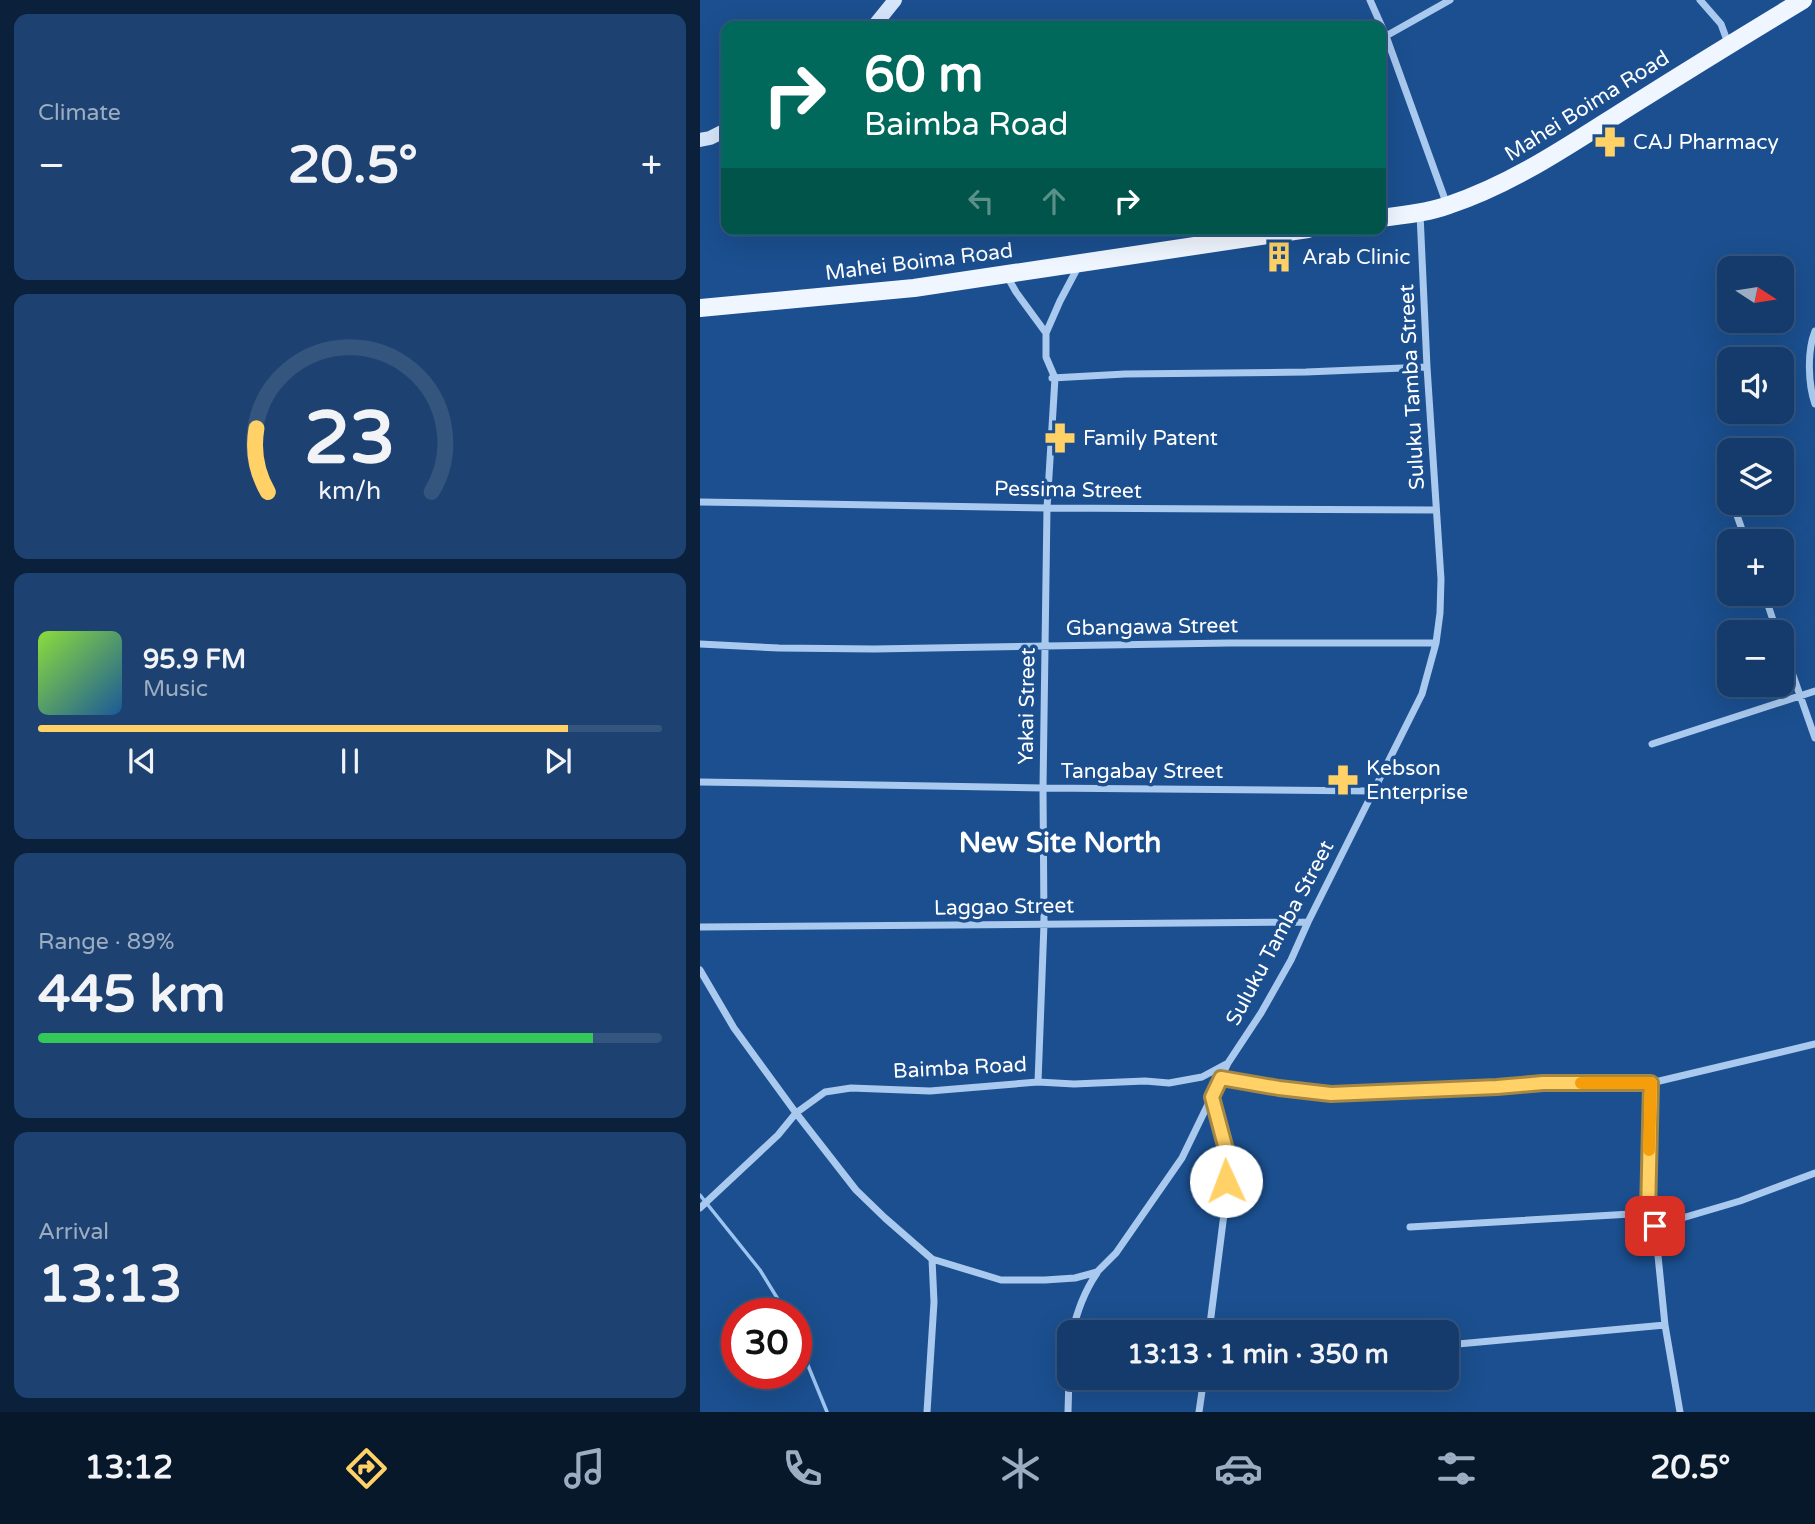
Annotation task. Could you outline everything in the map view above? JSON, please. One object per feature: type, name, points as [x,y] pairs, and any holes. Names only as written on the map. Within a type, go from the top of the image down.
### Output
[{"type":"main road","name":"Mahei Boima Road","points":[[1386,217],[1448,206],[1529,170],[1803,0]]},
{"type":"main road","name":"Mahei Boima Road","points":[[700,308],[914,288],[1268,235]]},
{"type":"street","points":[[878,21],[895,0]]},
{"type":"street","points":[[1370,0],[1379,21]]},
{"type":"street","points":[[1448,206],[1386,36],[1450,0]]},
{"type":"street","points":[[1700,0],[1721,24],[1729,44]]},
{"type":"street","points":[[700,140],[721,132]]},
{"type":"street","name":"Suluku Tamba Street","points":[[1075,1320],[1088,1286],[1097,1272],[1116,1253],[1182,1158],[1228,1063],[1291,960],[1422,694],[1436,643],[1441,579],[1420,213]]},
{"type":"street","points":[[1046,333],[1080,263]]},
{"type":"street","name":"Yakai Street","points":[[1007,275],[1046,333],[1046,356],[1053,378],[1047,508],[1042,788],[1044,924],[1038,1082]]},
{"type":"street","points":[[1815,331],[1811,342],[1810,390],[1815,404]]},
{"type":"street","points":[[1053,378],[1427,367]]},
{"type":"street","name":"Pessima Street","points":[[700,502],[1047,508],[1436,510]]},
{"type":"street","name":"Gbangawa Street","points":[[700,644],[874,649],[1436,643]]},
{"type":"street","points":[[1794,679],[1815,738]]},
{"type":"street","points":[[1652,744],[1815,691]]},
{"type":"street","name":"Tangabay Street","points":[[700,782],[1374,791]]},
{"type":"street","name":"Laggao Street","points":[[700,927],[1308,922]]},
{"type":"street","points":[[700,970],[734,1028],[856,1190],[932,1259],[1001,1280],[1075,1278],[1097,1272]]},
{"type":"street","points":[[1221,1078],[1331,1094],[1543,1083],[1651,1083],[1815,1044]]},
{"type":"street","name":"Baimba Road","points":[[701,1207],[778,1135],[796,1113],[825,1092],[851,1088],[930,1091],[1038,1082],[1169,1083],[1202,1077],[1228,1063]]},
{"type":"street","points":[[1651,1083],[1648,1213],[1655,1226],[1665,1325],[1680,1412]]},
{"type":"street","points":[[1211,1320],[1225,1206],[1228,1157],[1212,1097]]},
{"type":"street","points":[[1655,1226],[1740,1201],[1815,1173]]},
{"type":"street","points":[[1410,1227],[1648,1213]]},
{"type":"street","points":[[927,1412],[934,1302],[932,1259]]},
{"type":"street","points":[[1459,1344],[1665,1325]]},
{"type":"street","points":[[1068,1412],[1069,1390]]},
{"type":"street","points":[[1199,1412],[1202,1390]]},
{"type":"waterway","points":[[700,1195],[760,1270],[777,1298]]},
{"type":"waterway","points":[[812,1375],[827,1412]]},
{"type":"slow traffic","points":[[1581,1083],[1651,1083],[1649,1150]]},
{"type":"place","name":"CAJ Pharmacy","points":[[1610,142]]},
{"type":"place","name":"Arab Clinic","points":[[1279,257]]},
{"type":"place","name":"Family Patent","points":[[1060,438]]},
{"type":"place","name":"Kebson Enterprise","points":[[1343,780]]},
{"type":"district","name":"New Site North","points":[[1060,843]]},
{"type":"route","points":[[1226,1181],[1228,1157],[1212,1097],[1221,1078],[1331,1094],[1543,1083],[1651,1083],[1648,1213],[1655,1226]]}]
